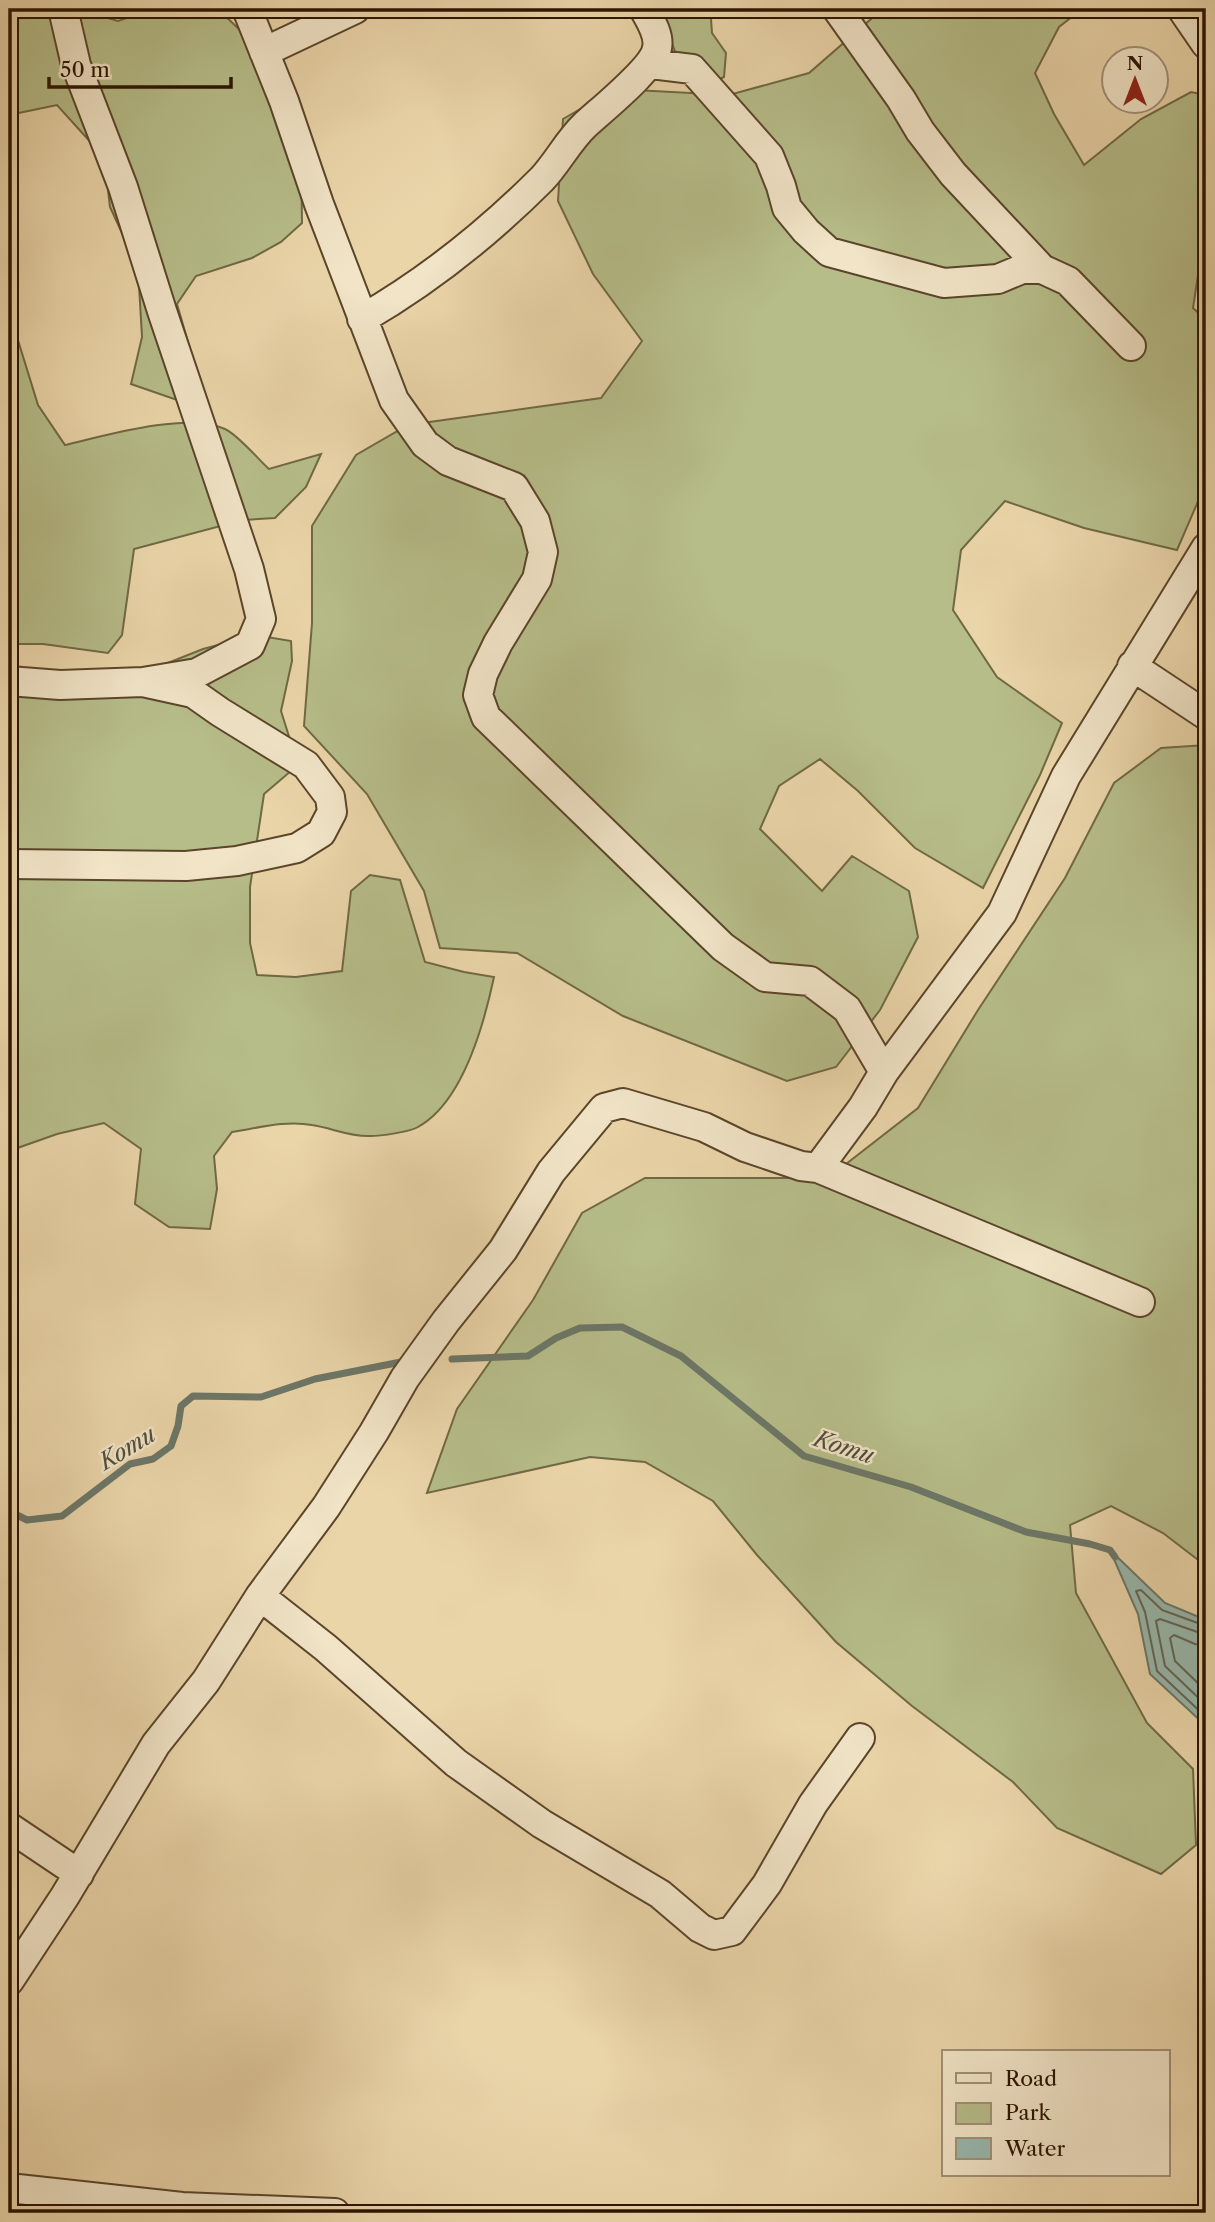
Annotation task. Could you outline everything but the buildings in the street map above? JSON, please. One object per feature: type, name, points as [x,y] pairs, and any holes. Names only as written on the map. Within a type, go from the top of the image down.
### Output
[{"type":"street","points":[[9,681],[60,685],[143,682],[197,673],[250,645],[261,619],[249,569],[123,187],[76,65],[64,9]]},
{"type":"street","points":[[247,9],[394,400],[425,444],[448,461],[514,487],[535,521],[544,552],[537,579],[498,643],[483,674],[478,695],[486,717],[723,947],[765,977],[810,981],[847,1009],[884,1072]]},
{"type":"street","points":[[264,52],[355,9]]},
{"type":"street","points":[[362,319],[402,296],[514,207],[545,176],[582,128],[651,64],[657,49],[657,35],[644,9]]},
{"type":"street","points":[[837,9],[901,99],[920,131],[953,174],[1042,269],[1068,281],[1131,346]]},
{"type":"street","points":[[1182,9],[1206,44]]},
{"type":"street","points":[[651,64],[692,69],[769,156],[786,208],[829,252],[944,283],[998,279],[1022,269],[1042,269]]},
{"type":"street","points":[[818,1168],[863,1107],[884,1072],[1002,913],[1066,776],[1206,548]]},
{"type":"street","points":[[1132,666],[1206,715]]},
{"type":"street","points":[[9,864],[218,864],[297,848],[321,833],[332,812],[330,797],[306,765],[193,693],[143,682]]},
{"type":"street","points":[[9,1981],[79,1874],[156,1745],[206,1681],[260,1596],[326,1507],[405,1378],[503,1250],[551,1172],[604,1108],[623,1103],[704,1127],[745,1147],[801,1166],[818,1168],[1140,1302]]},
{"type":"street","points":[[260,1596],[346,1665],[456,1763],[542,1824],[660,1894],[700,1928],[714,1934],[732,1931],[760,1893],[813,1804],[860,1738]]},
{"type":"street","points":[[9,1827],[79,1874]]},
{"type":"street","points":[[9,2188],[181,2207],[335,2213]]},
{"type":"green space","points":[[9,9],[77,9],[118,21],[153,9],[218,9],[245,35],[301,148],[302,223],[281,242],[252,258],[196,276],[177,304],[190,349],[177,400],[131,384],[142,337],[138,268],[110,207],[104,157],[57,105],[9,115]]},
{"type":"green space","points":[[660,9],[724,9],[711,19],[712,33],[726,53],[724,77],[708,85],[678,60]]},
{"type":"green space","points":[[870,9],[1082,9],[1059,27],[1035,73],[1054,114],[1084,165],[1141,119],[1147,116],[1170,116],[1170,103],[1191,92],[1206,95],[1206,249],[1201,255],[1193,308],[1206,320],[1206,483],[1177,550],[1084,528],[1005,501],[961,550],[953,610],[997,677],[1062,723],[1040,775],[983,888],[915,848],[858,791],[820,759],[779,786],[760,829],[822,891],[852,856],[909,891],[918,937],[880,1010],[836,1067],[787,1081],[623,1016],[517,953],[440,948],[424,891],[367,794],[304,726],[312,623],[312,526],[356,455],[408,425],[601,398],[642,341],[593,274],[558,201],[563,119],[615,89],[729,95],[809,73],[871,19]]},
{"type":"green space","points":[[9,311],[38,405],[65,445],[145,427],[190,423],[209,424],[225,429],[242,441],[269,469],[321,454],[306,487],[275,518],[243,520],[134,549],[122,635],[108,653],[43,644],[9,644]]},
{"type":"green space","points":[[255,635],[291,641],[292,661],[281,711],[298,765],[264,794],[250,887],[250,943],[257,975],[296,977],[342,971],[351,891],[370,875],[400,880],[425,962],[494,977],[469,1060],[447,1100],[434,1115],[414,1129],[375,1136],[355,1135],[292,1123],[232,1132],[214,1156],[217,1189],[210,1229],[169,1227],[135,1204],[141,1149],[104,1123],[57,1134],[9,1151],[9,690],[135,676],[203,649]]},
{"type":"green space","points":[[1206,745],[1206,1566],[1163,1533],[1111,1506],[1070,1525],[1076,1593],[1147,1723],[1193,1769],[1196,1845],[1161,1874],[1057,1828],[1013,1782],[912,1706],[836,1642],[757,1555],[713,1501],[645,1462],[590,1457],[427,1493],[457,1409],[533,1300],[582,1213],[645,1178],[828,1178],[918,1108],[978,1010],[1065,878],[1114,783],[1161,748]]},
{"type":"water","points":[[1110,1550],[1165,1603],[1206,1620],[1206,1726],[1150,1674],[1138,1614]]},
{"type":"waterway","name":"Komu","points":[[452,1359],[528,1356],[556,1338],[580,1328],[622,1327],[681,1356],[804,1456],[911,1487],[1026,1532],[1110,1550],[1115,1557]]},
{"type":"waterway","name":"Komu","points":[[9,1511],[27,1520],[62,1516],[130,1464],[153,1459],[171,1446],[181,1406],[193,1396],[261,1397],[315,1379],[406,1361]]}]
